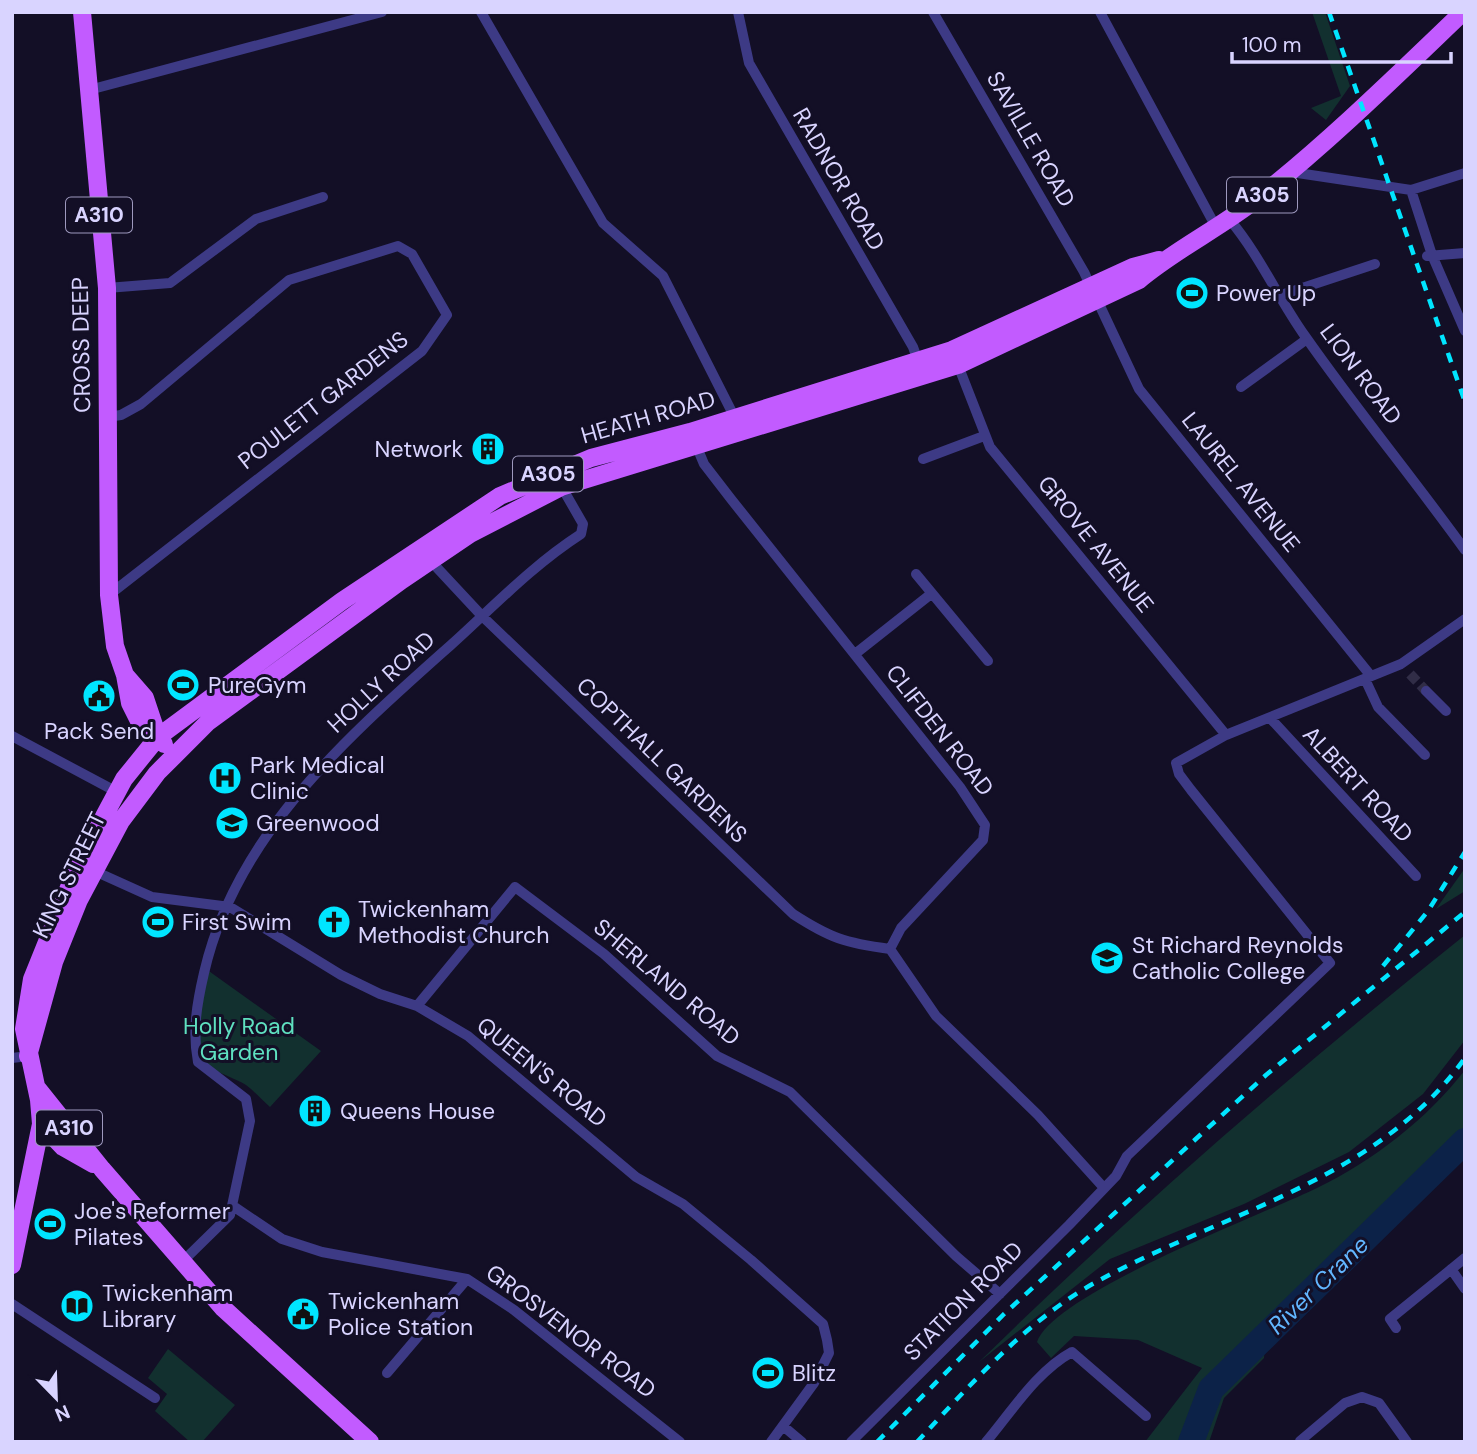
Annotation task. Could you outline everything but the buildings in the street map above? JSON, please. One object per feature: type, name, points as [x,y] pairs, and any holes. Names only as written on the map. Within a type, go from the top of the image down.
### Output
[{"type":"main road","name":"CROSS DEEP","points":[[82,12],[107,288],[109,595],[115,646],[125,675],[145,698],[158,737],[173,754]]},
{"type":"main road","name":"HEATH ROAD","points":[[158,737],[260,659],[425,554],[493,521],[557,479],[920,369],[955,357],[1094,294],[1139,280],[1164,259],[1223,225],[1291,172],[1463,12]]},
{"type":"main road","name":"HEATH ROAD","points":[[557,479],[696,445],[739,424]]},
{"type":"main road","name":"HEATH ROAD","points":[[173,754],[254,687],[425,554]]},
{"type":"main road","name":"KING STREET","points":[[20,1057],[32,979],[86,867],[117,792],[158,737]]},
{"type":"main road","name":"KING STREET","points":[[86,867],[173,754]]},
{"type":"main road","name":"A310","points":[[20,1057],[36,1086],[102,1169],[143,1213],[182,1262],[243,1327],[370,1442]]},
{"type":"main road","name":"A310","points":[[36,1086],[41,1124],[68,1150],[102,1169]]},
{"type":"main road","points":[[12,1265],[41,1124]]},
{"type":"street","points":[[89,90],[382,12]]},
{"type":"street","points":[[481,12],[603,223],[663,276],[739,424]]},
{"type":"street","name":"RADNOR ROAD","points":[[738,12],[749,63],[799,154],[913,346],[920,369]]},
{"type":"street","name":"SAVILLE ROAD","points":[[933,12],[1094,294]]},
{"type":"street","name":"LION ROAD","points":[[1100,12],[1223,225],[1261,260],[1278,296],[1307,339],[1465,550]]},
{"type":"street","points":[[1291,172],[1410,190],[1465,173]]},
{"type":"street","points":[[1410,190],[1430,255],[1465,331]]},
{"type":"street","points":[[107,288],[170,283],[256,219],[323,197]]},
{"type":"street","name":"POULETT GARDENS","points":[[107,417],[121,415],[141,404],[289,280],[398,246],[412,254],[447,315],[422,351],[109,595]]},
{"type":"street","points":[[1430,255],[1465,253]]},
{"type":"street","points":[[1278,296],[1375,264]]},
{"type":"street","name":"LAUREL AVENUE","points":[[1094,294],[1139,389],[1368,677],[1378,707],[1424,755]]},
{"type":"street","points":[[1241,387],[1307,339]]},
{"type":"street","name":"GROVE AVENUE","points":[[955,357],[984,436],[1226,735]]},
{"type":"street","points":[[923,459],[984,436]]},
{"type":"street","name":"CLIFDEN ROAD","points":[[696,445],[718,482],[960,787],[985,825],[983,840],[901,928],[890,949]]},
{"type":"street","name":"HOLLY ROAD","points":[[182,1262],[230,1215],[250,1121],[249,1105],[242,1094],[198,1062],[193,1034],[210,947],[225,905],[262,840],[312,778],[363,725],[548,555],[583,529],[557,479]]},
{"type":"street","name":"COPTHALL GARDENS","points":[[425,554],[482,616],[793,914],[826,935],[846,943],[890,949]]},
{"type":"street","points":[[916,574],[988,661]]},
{"type":"street","points":[[855,654],[931,594]]},
{"type":"street","points":[[1226,735],[1401,664],[1465,619]]},
{"type":"street","points":[[1401,664],[1410,674]]},
{"type":"street","points":[[1426,691],[1446,711]]},
{"type":"street","name":"ALBERT ROAD","points":[[1270,718],[1416,876]]},
{"type":"street","name":"STATION ROAD","points":[[851,1442],[1116,1176],[1127,1156],[1330,963],[1179,775],[1176,763],[1226,735]]},
{"type":"street","points":[[12,736],[117,792]]},
{"type":"street","name":"QUEEN'S ROAD","points":[[86,867],[152,897],[225,905],[341,975],[380,993],[418,1006],[468,1036],[636,1177],[683,1204],[823,1324],[829,1353],[814,1383],[771,1442]]},
{"type":"street","name":"SHERLAND ROAD","points":[[418,1006],[515,887],[604,954],[717,1056],[790,1092],[956,1256],[1000,1294]]},
{"type":"street","points":[[890,949],[936,1016],[1038,1115],[1104,1188]]},
{"type":"street","name":"GROSVENOR ROAD","points":[[233,1206],[282,1239],[322,1252],[467,1279],[532,1324],[680,1442]]},
{"type":"street","points":[[1396,1328],[1390,1319],[1465,1258]]},
{"type":"street","points":[[1451,1269],[1465,1289]]},
{"type":"street","points":[[387,1373],[467,1279]]},
{"type":"street","points":[[12,1304],[155,1398]]},
{"type":"street","points":[[986,1442],[1040,1378],[1059,1359],[1072,1352],[1146,1416]]},
{"type":"street","points":[[1300,1441],[1345,1403],[1362,1397],[1379,1404],[1407,1442]]},
{"type":"street","points":[[783,1426],[802,1442]]},
{"type":"green space","points":[[1312,12],[1325,12],[1350,86],[1326,120],[1311,108],[1341,96]]},
{"type":"green space","points":[[1465,868],[1465,891],[1436,909]]},
{"type":"green space","points":[[1465,935],[1465,1040],[1423,1094],[1349,1152],[1244,1204],[1110,1259],[979,1362],[1096,1250],[1217,1142]]},
{"type":"green space","name":"Holly Road Garden","points":[[206,969],[321,1051],[270,1107],[246,1085],[212,1068],[205,1060],[199,1035],[199,1021]]},
{"type":"green space","points":[[1465,1070],[1465,1133],[1266,1331],[1264,1358],[1224,1398],[1209,1442],[1145,1442],[1202,1368],[1138,1340],[1074,1336],[1051,1358],[1037,1342],[1052,1322],[1080,1301],[1119,1279],[1164,1256],[1317,1188],[1358,1165],[1416,1122]]},
{"type":"green space","points":[[168,1349],[235,1405],[202,1442],[190,1442],[155,1411],[167,1394],[148,1378]]},
{"type":"waterway","name":"River Crane","points":[[1191,1442],[1211,1389],[1465,1141]]},
{"type":"tunnel","points":[[1410,674],[1426,691]]},
{"type":"railway","points":[[1329,12],[1465,402]]},
{"type":"railway","points":[[1383,966],[1428,911],[1465,852]]},
{"type":"railway","points":[[877,1442],[1004,1314],[1266,1075],[1465,912]]},
{"type":"railway","points":[[917,1442],[1001,1354],[1072,1296],[1146,1257],[1296,1190],[1343,1164],[1388,1135],[1429,1100],[1465,1058]]},
{"type":"place","name":"Power Up","points":[[1192,293]]},
{"type":"place","name":"Network","points":[[488,449]]},
{"type":"place","name":"PureGym","points":[[183,685]]},
{"type":"place","name":"Pack Send","points":[[99,696]]},
{"type":"place","name":"Park Medical Clinic","points":[[225,778]]},
{"type":"place","name":"Greenwood","points":[[232,823]]},
{"type":"place","name":"First Swim","points":[[158,922]]},
{"type":"place","name":"Twickenham Methodist Church","points":[[334,922]]},
{"type":"place","name":"St Richard Reynolds Catholic College","points":[[1107,958]]},
{"type":"place","name":"Queens House","points":[[315,1111]]},
{"type":"place","name":"Joe's Reformer Pilates","points":[[50,1224]]},
{"type":"place","name":"Twickenham Library","points":[[77,1306]]},
{"type":"place","name":"Twickenham Police Station","points":[[303,1314]]},
{"type":"place","name":"Blitz","points":[[768,1373]]}]
